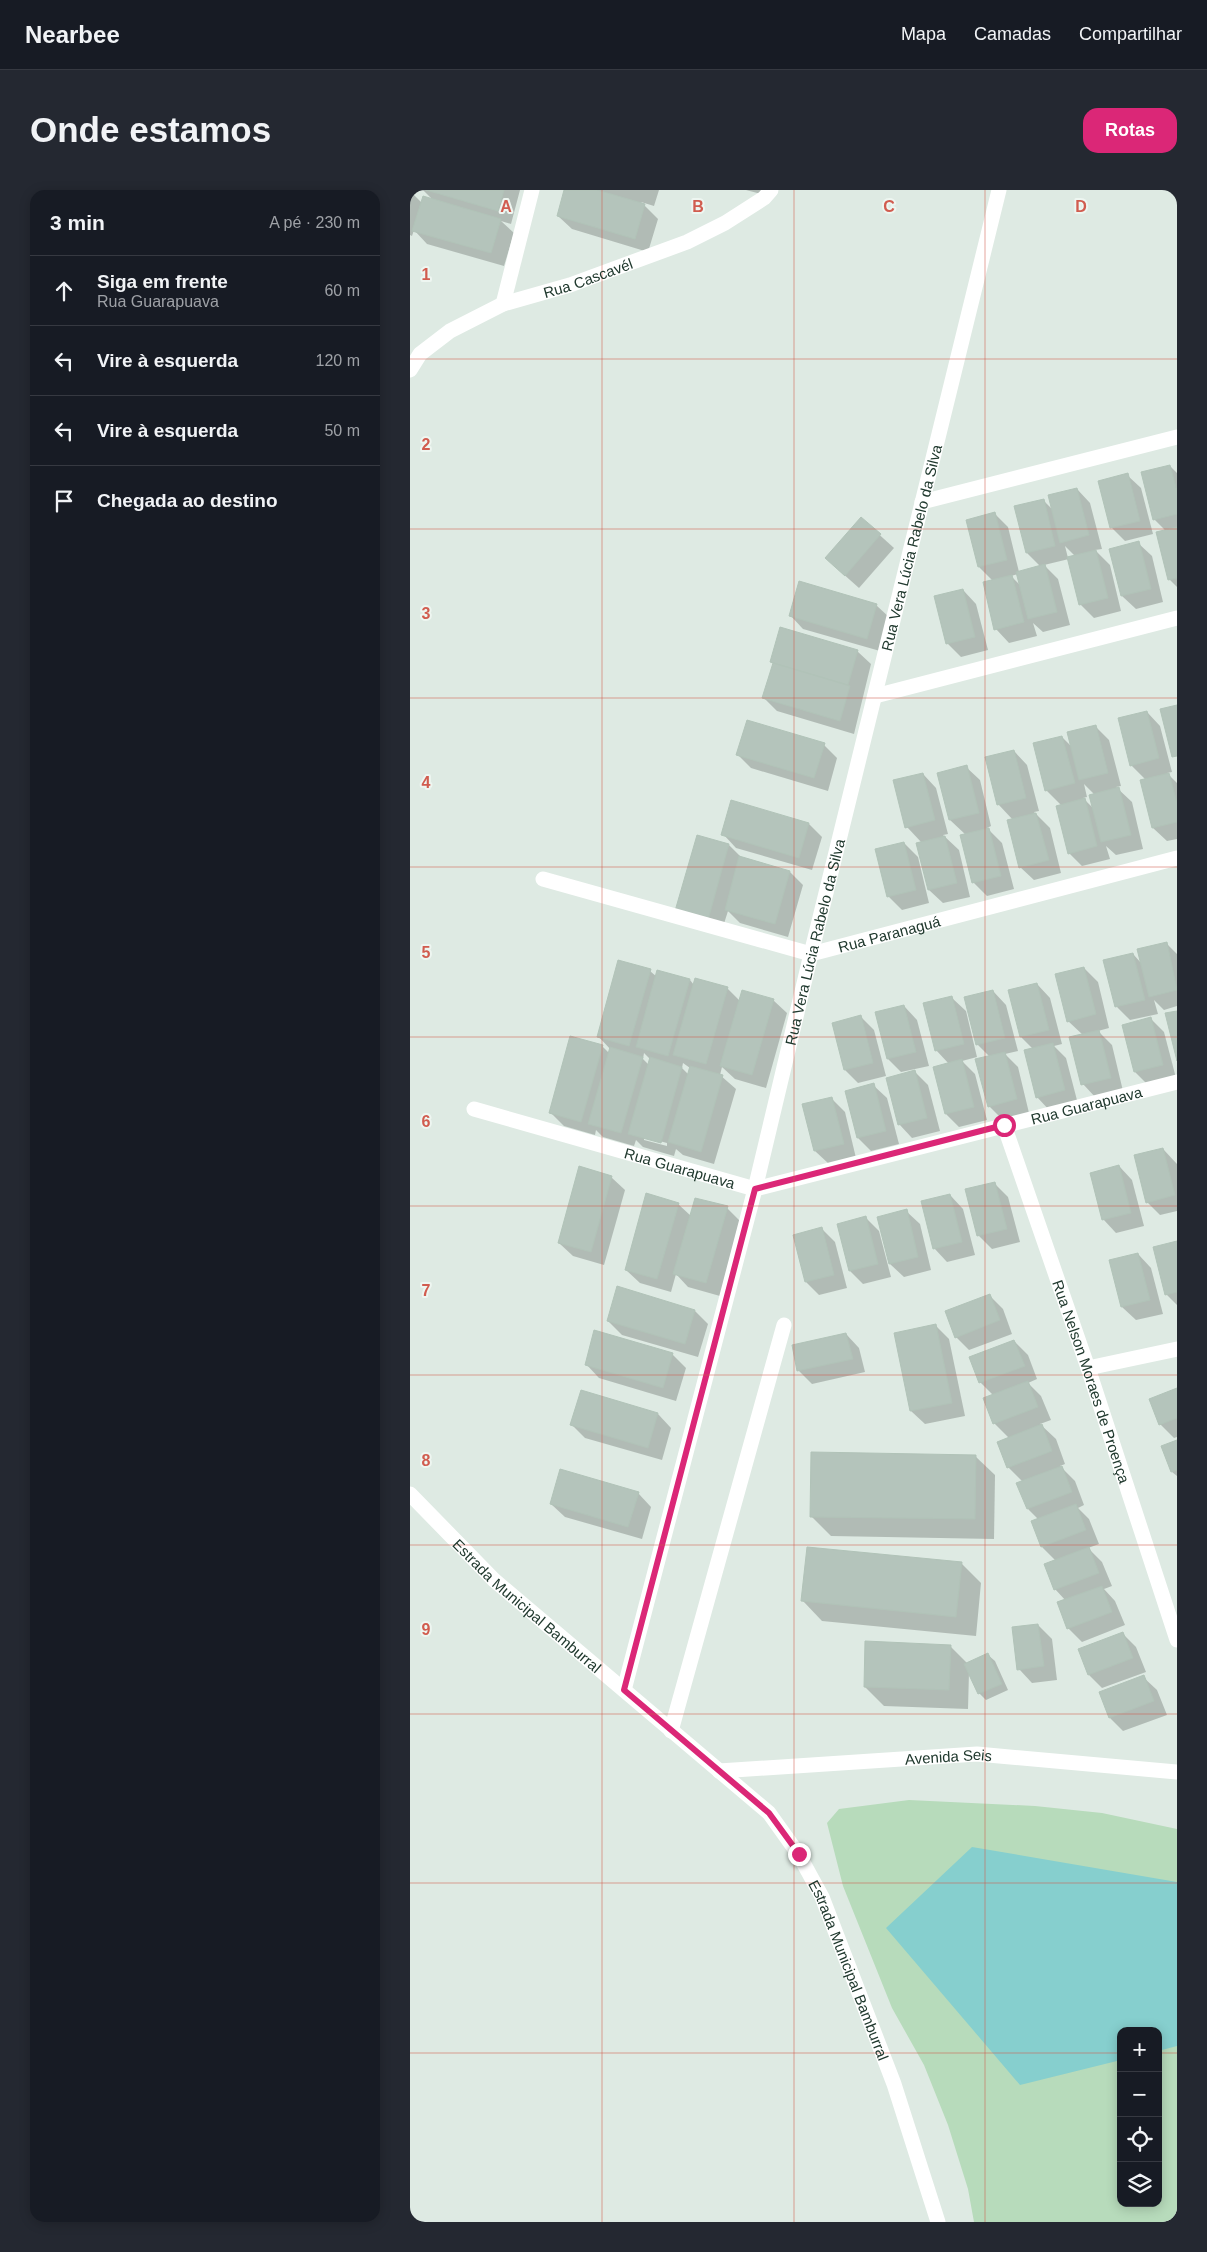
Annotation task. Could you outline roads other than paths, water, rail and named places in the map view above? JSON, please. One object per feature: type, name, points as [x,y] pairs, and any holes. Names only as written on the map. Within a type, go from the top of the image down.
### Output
[{"type":"street","points":[[503,304],[532,190]]},
{"type":"street","name":"Rua Vera Lúcia Rabelo da Silva","points":[[624,1690],[755,1189],[810,954],[999,190]]},
{"type":"street","name":"Rua Cascavél","points":[[410,370],[420,354],[450,331],[503,304],[570,285],[687,242],[725,224],[767,193]]},
{"type":"street","points":[[922,502],[1177,437]]},
{"type":"street","points":[[875,696],[1177,618]]},
{"type":"street","name":"Rua Paranaguá","points":[[810,954],[1177,858]]},
{"type":"street","points":[[543,879],[810,954]]},
{"type":"street","name":"Rua Guarapuava","points":[[474,1109],[755,1189],[1177,1082]]},
{"type":"street","name":"Rua Nelson Moraes de Proença","points":[[1004,1125],[1088,1368],[1177,1640]]},
{"type":"street","points":[[671,1731],[784,1325]]},
{"type":"street","points":[[1088,1368],[1177,1349]]},
{"type":"street","name":"Estrada Municipal Bamburral","points":[[410,1494],[494,1580],[769,1813],[799,1854],[822,1897],[894,2084],[938,2222]]},
{"type":"street","name":"Avenida Seis","points":[[719,1771],[977,1754],[1177,1772]]},
{"type":"water","points":[[972,1847],[1177,1882],[1177,2046],[1162,2050],[1162,2027],[1117,2027],[1117,2061],[1020,2085],[886,1928]]}]
